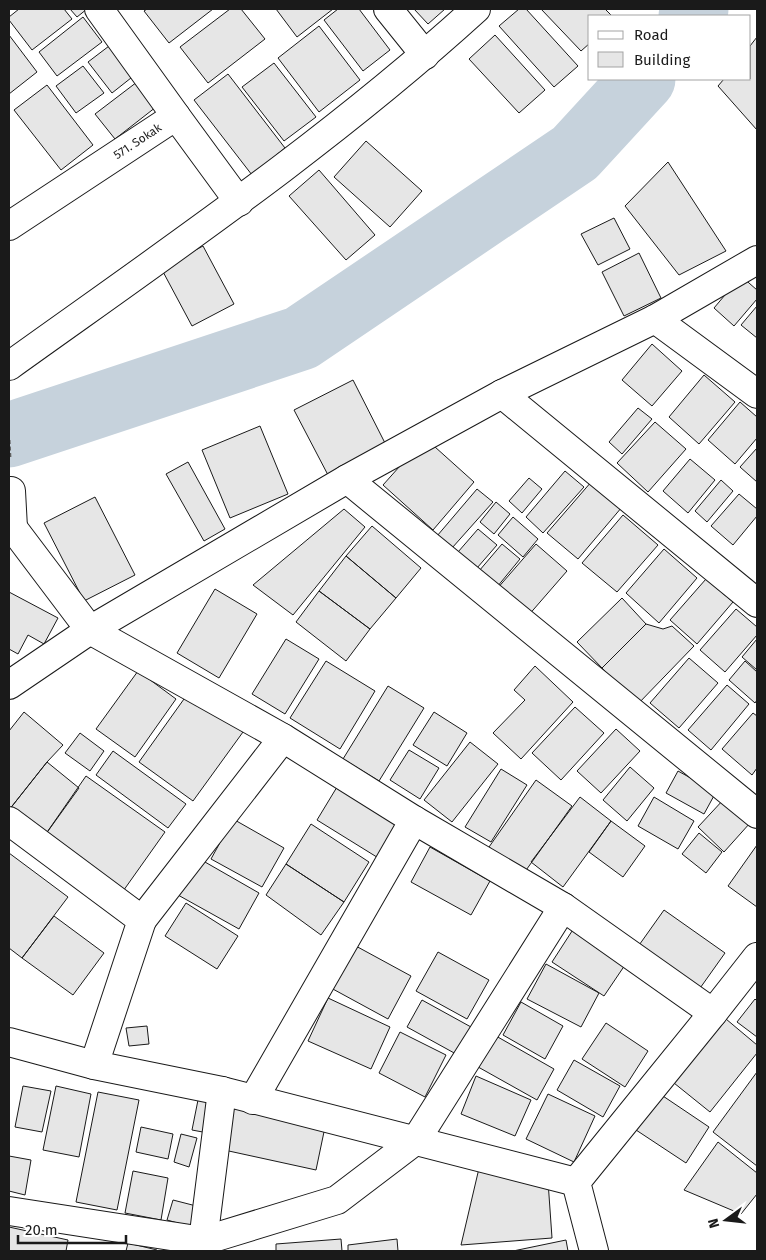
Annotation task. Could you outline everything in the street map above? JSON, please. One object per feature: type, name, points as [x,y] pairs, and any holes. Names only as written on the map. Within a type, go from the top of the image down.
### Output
[{"type":"street","points":[[99,9],[239,202]]},
{"type":"street","points":[[388,9],[425,55]]},
{"type":"street","points":[[9,366],[239,202],[425,55],[476,9]]},
{"type":"street","name":"571. Sokak","points":[[9,226],[176,116]]},
{"type":"street","points":[[9,685],[90,630],[347,479],[502,394],[655,319],[757,260]]},
{"type":"street","points":[[655,319],[757,394]]},
{"type":"street","points":[[502,394],[757,603]]},
{"type":"street","points":[[347,479],[757,814]]},
{"type":"street","points":[[11,491],[11,529],[90,630],[283,738],[414,820],[563,907],[713,1013]]},
{"type":"street","points":[[94,1064],[142,920],[283,738]]},
{"type":"street","points":[[9,820],[142,920]]},
{"type":"street","points":[[253,1100],[414,820]]},
{"type":"street","points":[[9,1211],[201,1246],[337,1200],[416,1140],[563,907]]},
{"type":"street","points":[[576,1182],[757,957]]},
{"type":"street","points":[[9,1042],[94,1064],[222,1091],[576,1182]]},
{"type":"street","points":[[201,1246],[222,1091]]},
{"type":"street","points":[[576,1182],[594,1251]]},
{"type":"building","points":[[19,9],[64,9],[72,19],[32,50],[9,20],[9,17]]},
{"type":"building","points":[[70,9],[87,9],[77,17]]},
{"type":"building","points":[[147,9],[213,9],[169,43],[144,11]]},
{"type":"building","points":[[230,9],[241,9],[265,39],[208,83],[180,47]]},
{"type":"building","points":[[276,9],[333,9],[297,37]]},
{"type":"building","points":[[338,9],[359,9],[390,50],[363,71],[324,20]]},
{"type":"building","points":[[414,9],[445,9],[428,24]]},
{"type":"building","points":[[519,9],[526,9],[578,66],[554,87],[499,26]]},
{"type":"building","points":[[541,9],[605,9],[611,15],[588,15],[588,45],[581,51]]},
{"type":"building","points":[[83,17],[102,42],[57,76],[39,52]]},
{"type":"building","points":[[319,26],[360,80],[319,112],[278,58]]},
{"type":"building","points":[[9,35],[37,72],[9,94]]},
{"type":"building","points":[[495,35],[545,90],[519,113],[469,59]]},
{"type":"building","points":[[757,37],[757,130],[718,86],[723,80],[751,80],[751,45]]},
{"type":"building","points":[[113,43],[136,74],[112,93],[88,62]]},
{"type":"building","points":[[274,63],[316,117],[284,141],[242,87]]},
{"type":"building","points":[[83,66],[104,93],[76,113],[56,86]]},
{"type":"building","points":[[228,74],[285,148],[252,175],[194,100]]},
{"type":"building","points":[[137,82],[156,107],[115,139],[95,114]]},
{"type":"building","points":[[47,85],[93,145],[61,170],[14,110]]},
{"type":"building","points":[[366,141],[422,191],[390,227],[334,177]]},
{"type":"building","points":[[668,162],[726,251],[679,275],[625,206]]},
{"type":"building","points":[[319,170],[375,235],[346,260],[289,196]]},
{"type":"building","points":[[614,218],[630,249],[598,265],[581,234]]},
{"type":"building","points":[[203,246],[234,304],[192,326],[161,268]]},
{"type":"building","points":[[639,253],[661,298],[624,316],[602,272]]},
{"type":"building","points":[[741,276],[757,290],[757,299],[734,326],[714,308]]},
{"type":"building","points":[[757,306],[757,338],[741,325]]},
{"type":"building","points":[[652,344],[682,371],[652,406],[622,380]]},
{"type":"building","points":[[704,375],[735,402],[699,444],[669,417]]},
{"type":"building","points":[[353,380],[386,445],[328,475],[294,410]]},
{"type":"building","points":[[740,402],[757,417],[757,438],[735,464],[708,440]]},
{"type":"building","points":[[638,408],[652,419],[622,454],[609,442]]},
{"type":"building","points":[[655,422],[686,449],[648,492],[617,463]]},
{"type":"building","points":[[260,426],[288,494],[230,518],[202,450]]},
{"type":"building","points":[[425,438],[474,482],[433,530],[383,485]]},
{"type":"building","points":[[757,448],[757,482],[740,467]]},
{"type":"building","points":[[690,459],[715,480],[688,513],[663,491]]},
{"type":"building","points":[[188,462],[225,529],[204,541],[166,474]]},
{"type":"building","points":[[565,471],[584,487],[543,533],[526,517]]},
{"type":"building","points":[[529,478],[542,489],[522,513],[509,501]]},
{"type":"building","points":[[721,480],[733,491],[707,522],[695,511]]},
{"type":"building","points":[[592,481],[622,507],[578,559],[547,533]]},
{"type":"building","points":[[477,489],[493,502],[452,548],[437,536]]},
{"type":"building","points":[[739,494],[757,509],[757,516],[733,545],[711,526]]},
{"type":"building","points":[[95,497],[135,575],[84,601],[44,523]]},
{"type":"building","points":[[496,502],[510,514],[494,534],[480,522]]},
{"type":"building","points":[[344,509],[365,527],[293,615],[253,585]]},
{"type":"building","points":[[623,515],[658,545],[617,592],[582,563]]},
{"type":"building","points":[[513,517],[538,539],[523,557],[498,535]]},
{"type":"building","points":[[372,526],[421,568],[396,598],[346,556]]},
{"type":"building","points":[[478,529],[497,545],[477,568],[458,552]]},
{"type":"building","points":[[502,544],[520,559],[497,587],[479,571]]},
{"type":"building","points":[[536,544],[567,571],[527,617],[496,590]]},
{"type":"building","points":[[664,549],[697,578],[659,623],[626,593]]},
{"type":"building","points":[[346,556],[396,598],[370,629],[319,591]]},
{"type":"building","points":[[706,579],[733,602],[697,644],[670,620]]},
{"type":"building","points":[[215,589],[257,614],[219,678],[177,653]]},
{"type":"building","points":[[319,591],[370,629],[346,661],[296,622]]},
{"type":"building","points":[[9,592],[58,618],[44,644],[28,635],[18,654],[9,649]]},
{"type":"building","points":[[622,598],[646,624],[602,668],[577,642]]},
{"type":"building","points":[[736,609],[757,627],[757,635],[725,672],[700,650]]},
{"type":"building","points":[[646,624],[663,629],[672,626],[694,646],[636,706],[602,668]]},
{"type":"building","points":[[286,639],[319,659],[285,714],[252,694]]},
{"type":"building","points":[[757,639],[757,670],[742,657]]},
{"type":"building","points":[[689,658],[718,683],[679,728],[650,703]]},
{"type":"building","points":[[326,661],[375,691],[340,749],[290,718]]},
{"type":"building","points":[[745,661],[757,672],[757,700],[755,703],[729,680]]},
{"type":"building","points":[[535,666],[573,702],[521,759],[493,733],[525,700],[514,690]]},
{"type":"building","points":[[138,671],[176,699],[135,757],[96,729]]},
{"type":"building","points":[[727,685],[749,704],[711,750],[688,730]]},
{"type":"building","points":[[388,686],[424,708],[379,781],[343,759]]},
{"type":"building","points":[[189,692],[243,732],[193,801],[139,762]]},
{"type":"building","points":[[575,707],[604,733],[561,780],[532,753]]},
{"type":"building","points":[[24,712],[63,745],[9,810],[9,731]]},
{"type":"building","points":[[434,712],[467,733],[447,766],[413,745]]},
{"type":"building","points":[[753,713],[757,716],[757,768],[752,775],[722,749]]},
{"type":"building","points":[[616,729],[640,751],[601,793],[577,771]]},
{"type":"building","points":[[80,733],[104,751],[90,771],[65,753]]},
{"type":"building","points":[[470,742],[498,764],[452,822],[424,800]]},
{"type":"building","points":[[409,750],[439,768],[420,799],[390,780]]},
{"type":"building","points":[[113,751],[186,804],[168,828],[96,775]]},
{"type":"building","points":[[47,762],[79,788],[43,838],[9,810]]},
{"type":"building","points":[[630,767],[654,788],[627,821],[603,800]]},
{"type":"building","points":[[501,769],[527,785],[491,842],[465,827]]},
{"type":"building","points":[[678,771],[716,792],[704,814],[666,793]]},
{"type":"building","points":[[86,776],[165,832],[121,894],[43,838]]},
{"type":"building","points":[[536,780],[572,806],[524,873],[489,847]]},
{"type":"building","points":[[337,787],[400,826],[380,859],[317,820]]},
{"type":"building","points":[[580,797],[611,821],[563,887],[531,862]]},
{"type":"building","points":[[654,797],[694,821],[678,849],[638,826]]},
{"type":"building","points":[[724,799],[750,823],[724,852],[698,827]]},
{"type":"building","points":[[233,819],[284,848],[262,887],[211,859]]},
{"type":"building","points":[[611,821],[645,846],[623,877],[589,852]]},
{"type":"building","points":[[311,824],[369,862],[344,902],[286,864]]},
{"type":"building","points":[[699,833],[722,852],[706,873],[682,854]]},
{"type":"building","points":[[757,845],[757,907],[728,886]]},
{"type":"building","points":[[430,847],[490,881],[471,915],[411,882]]},
{"type":"building","points":[[9,853],[68,897],[22,958],[9,948]]},
{"type":"building","points":[[198,858],[259,893],[239,929],[178,895]]},
{"type":"building","points":[[286,864],[344,902],[321,935],[266,895]]},
{"type":"building","points":[[186,903],[238,936],[217,969],[165,936]]},
{"type":"building","points":[[664,910],[725,953],[698,991],[637,948]]},
{"type":"building","points":[[54,916],[104,953],[73,995],[22,958]]},
{"type":"building","points":[[574,928],[627,962],[604,996],[552,962]]},
{"type":"building","points":[[354,945],[411,976],[388,1019],[331,988]]},
{"type":"building","points":[[438,952],[489,980],[467,1019],[416,991]]},
{"type":"building","points":[[546,964],[599,993],[581,1027],[527,999]]},
{"type":"building","points":[[328,998],[390,1027],[371,1069],[308,1041]]},
{"type":"building","points":[[755,999],[757,1001],[757,1037],[737,1022]]},
{"type":"building","points":[[422,1000],[471,1027],[456,1054],[407,1027]]},
{"type":"building","points":[[521,1002],[563,1026],[545,1059],[503,1035]]},
{"type":"building","points":[[726,1019],[757,1045],[757,1053],[710,1112],[674,1083]]},
{"type":"building","points":[[606,1023],[648,1051],[625,1087],[582,1059]]},
{"type":"building","points":[[147,1026],[149,1044],[129,1046],[126,1028]]},
{"type":"building","points":[[400,1032],[446,1055],[425,1097],[379,1073]]},
{"type":"building","points":[[489,1032],[554,1069],[537,1100],[471,1063]]},
{"type":"building","points":[[574,1060],[620,1086],[603,1117],[557,1090]]},
{"type":"building","points":[[757,1072],[757,1166],[713,1132]]},
{"type":"building","points":[[476,1076],[531,1100],[515,1136],[461,1114]]},
{"type":"building","points":[[23,1086],[51,1091],[42,1132],[15,1127]]},
{"type":"building","points":[[56,1086],[91,1094],[79,1157],[43,1150]]},
{"type":"building","points":[[98,1092],[139,1100],[117,1210],[76,1202]]},
{"type":"building","points":[[657,1092],[709,1127],[686,1163],[633,1128]]},
{"type":"building","points":[[548,1094],[595,1116],[574,1162],[526,1139]]},
{"type":"building","points":[[199,1095],[214,1099],[208,1133],[192,1130]]},
{"type":"building","points":[[224,1105],[325,1127],[316,1170],[215,1148]]},
{"type":"building","points":[[141,1127],[173,1134],[168,1159],[136,1152]]},
{"type":"building","points":[[181,1134],[197,1138],[189,1167],[174,1162]]},
{"type":"building","points":[[718,1142],[757,1173],[757,1194],[741,1214],[684,1190]]},
{"type":"building","points":[[9,1156],[31,1160],[25,1195],[9,1191]]},
{"type":"building","points":[[480,1164],[548,1181],[552,1238],[461,1245]]},
{"type":"building","points":[[133,1171],[168,1178],[161,1220],[125,1213]]},
{"type":"building","points":[[173,1200],[204,1208],[199,1229],[167,1220]]},
{"type":"building","points":[[9,1227],[68,1240],[66,1251],[9,1251]]},
{"type":"building","points":[[341,1239],[342,1251],[276,1251],[276,1244]]},
{"type":"building","points":[[397,1239],[398,1251],[348,1251],[348,1245]]},
{"type":"building","points":[[566,1240],[568,1251],[513,1251]]},
{"type":"building","points":[[128,1243],[157,1250],[157,1251],[126,1251]]},
{"type":"waterway","points":[[692,15],[696,9]]},
{"type":"waterway","points":[[9,435],[301,338],[575,153],[642,80]]}]
